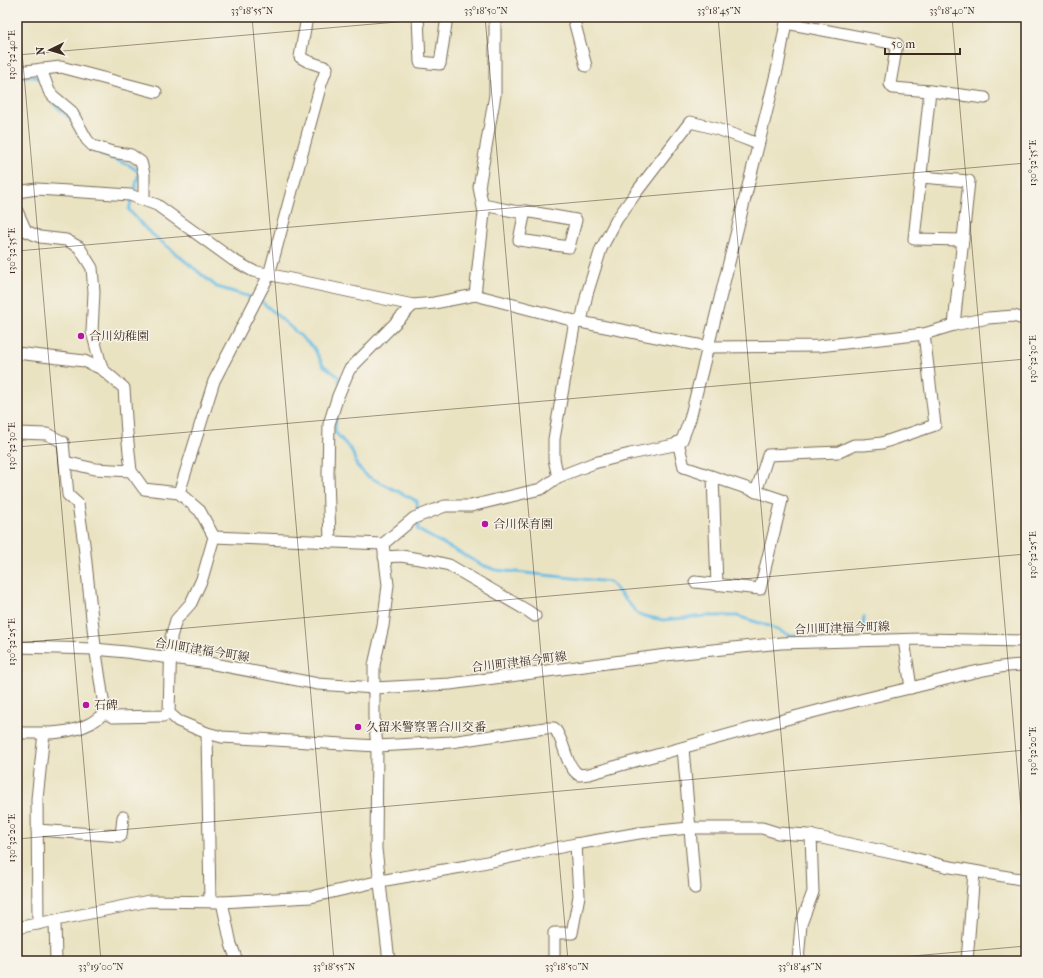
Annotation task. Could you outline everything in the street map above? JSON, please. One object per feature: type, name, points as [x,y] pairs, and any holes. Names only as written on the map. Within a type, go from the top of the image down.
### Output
[{"type":"street","points":[[179,493],[214,381],[269,275],[321,84],[328,68],[300,57],[306,17]]},
{"type":"street","points":[[418,17],[420,62],[440,64],[447,17]]},
{"type":"street","points":[[475,295],[484,213],[479,187],[495,95],[495,17]]},
{"type":"street","points":[[573,17],[586,66]]},
{"type":"street","points":[[214,538],[383,544],[414,518],[445,506],[471,506],[541,489],[558,477],[594,463],[674,445],[682,440],[690,419],[708,347],[778,66],[787,20],[897,44],[890,84],[893,88],[985,98]]},
{"type":"street","points":[[17,72],[61,68],[156,92]]},
{"type":"street","points":[[41,69],[49,91],[71,111],[87,140],[93,146],[131,156],[141,162],[144,174],[144,199]]},
{"type":"street","points":[[930,91],[914,238],[963,240]]},
{"type":"street","points":[[558,477],[554,460],[554,440],[578,322],[601,249],[618,219],[690,122],[734,134],[758,144]]},
{"type":"street","points":[[921,177],[969,181],[954,325]]},
{"type":"street","points":[[17,192],[37,189],[130,195],[144,199],[157,205],[233,260],[253,271],[269,275],[412,304],[434,303],[475,295],[578,322],[708,347],[819,346],[924,334],[954,325],[988,318],[1014,316],[1026,320]]},
{"type":"street","points":[[483,206],[518,212],[525,211],[576,220],[569,247],[519,240],[525,211]]},
{"type":"street","points":[[17,212],[26,231],[40,237],[66,240],[79,247],[92,268],[94,292],[92,332],[102,369]]},
{"type":"street","points":[[330,542],[328,474],[329,424],[338,396],[348,370],[412,304]]},
{"type":"street","points":[[756,492],[768,455],[839,452],[854,445],[882,443],[935,426],[924,334]]},
{"type":"street","points":[[17,353],[84,361],[102,369],[124,388],[131,471],[144,489],[179,493],[200,511],[214,538],[202,579],[191,603],[176,620],[171,637],[169,712],[178,721],[207,734],[222,737],[377,746],[451,742],[545,728],[554,728],[559,734],[573,771],[579,775],[589,774],[801,715],[980,672],[1022,665]]},
{"type":"street","points":[[17,434],[47,434],[63,442],[68,495],[78,504],[84,544],[95,648],[105,713]]},
{"type":"street","points":[[678,442],[684,467],[782,500],[760,589],[695,582]]},
{"type":"street","points":[[65,462],[95,469],[131,471]]},
{"type":"street","points":[[713,477],[718,585]]},
{"type":"street","points":[[383,544],[388,585],[383,626],[374,665],[374,717],[377,746],[376,849],[389,961]]},
{"type":"street","points":[[384,557],[401,556],[449,565],[535,616]]},
{"type":"street","points":[[904,640],[911,688]]},
{"type":"street","name":"合川町津福今町線","points":[[17,647],[95,648],[171,657],[240,668],[318,684],[374,688],[450,684],[674,654],[781,643],[904,640],[1026,641]]},
{"type":"street","points":[[105,713],[113,717],[163,716],[169,712]]},
{"type":"street","points":[[17,733],[44,733],[71,730],[89,724],[105,713]]},
{"type":"street","points":[[38,924],[37,799],[44,733]]},
{"type":"street","points":[[207,734],[210,901]]},
{"type":"street","points":[[683,748],[695,888]]},
{"type":"street","points":[[37,830],[121,836],[123,817]]},
{"type":"street","points":[[17,928],[149,901],[222,902],[311,897],[380,881],[467,866],[576,844],[639,833],[689,828],[762,828],[778,832],[811,836],[974,872],[1026,880]]},
{"type":"street","points":[[798,961],[801,924],[813,892],[811,836]]},
{"type":"street","points":[[554,961],[554,933],[572,933],[580,896],[576,844]]},
{"type":"street","points":[[968,961],[974,872]]},
{"type":"street","points":[[222,902],[231,944],[237,961]]},
{"type":"street","points":[[55,921],[56,961]]},
{"type":"waterway","points":[[17,78],[29,76],[40,79]]},
{"type":"waterway","points":[[54,104],[70,119]]},
{"type":"waterway","points":[[101,154],[129,165],[139,172],[134,193]]},
{"type":"waterway","points":[[132,198],[129,210],[147,230],[217,287],[254,298]]},
{"type":"waterway","points":[[260,300],[314,348],[323,365],[339,377],[339,381]]},
{"type":"waterway","points":[[336,417],[335,432],[352,451],[357,466],[367,476],[417,501],[418,530],[482,565],[496,570],[610,582],[639,615],[663,620],[706,616],[737,616],[769,626],[786,634],[805,637]]},
{"type":"waterway","points":[[848,636],[863,626],[864,617]]},
{"type":"place","name":"合川幼稚園","points":[[81,336]]},
{"type":"place","name":"合川保育園","points":[[485,524]]},
{"type":"place","name":"石碑","points":[[86,705]]},
{"type":"place","name":"久留米警察署合川交番","points":[[358,727]]}]
